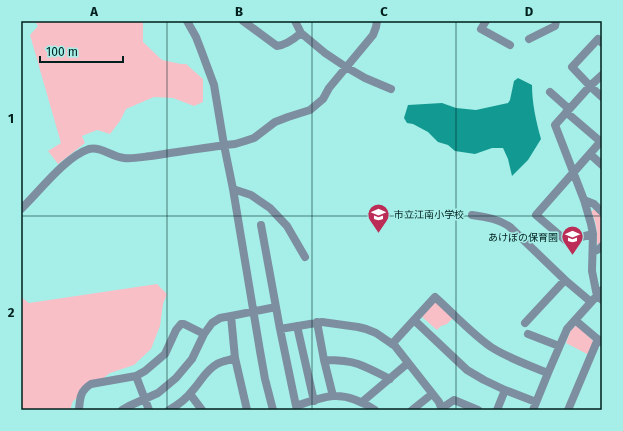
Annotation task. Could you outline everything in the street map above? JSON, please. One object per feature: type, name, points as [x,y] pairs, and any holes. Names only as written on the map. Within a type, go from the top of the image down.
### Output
[{"type":"street","points":[[187,21],[198,43],[214,85],[265,379],[274,410]]},
{"type":"street","points":[[243,21],[277,46],[294,39],[301,33]]},
{"type":"street","points":[[295,21],[301,33],[325,53],[365,78],[391,89]]},
{"type":"street","points":[[21,209],[67,162],[89,150],[95,148],[125,159],[235,144],[254,138],[276,122],[288,116],[310,110],[323,98],[329,88],[373,35],[378,21]]},
{"type":"street","points":[[486,21],[482,30],[510,45]]},
{"type":"street","points":[[529,39],[555,26],[556,21]]},
{"type":"street","points":[[602,43],[598,39],[572,67],[602,97]]},
{"type":"street","points":[[533,410],[567,329],[591,302],[600,295],[592,271],[593,234],[584,200],[555,125],[590,86],[602,75]]},
{"type":"street","points":[[550,92],[568,111],[601,141],[536,215],[572,245],[581,237],[593,234]]},
{"type":"street","points":[[590,154],[602,165]]},
{"type":"street","points":[[233,188],[251,195],[270,208],[287,226],[305,257]]},
{"type":"street","points":[[584,200],[594,204],[602,212]]},
{"type":"street","points":[[472,215],[498,220],[510,227],[565,280],[591,302]]},
{"type":"street","points":[[261,225],[296,406],[333,396],[362,402],[375,410]]},
{"type":"street","points":[[593,252],[599,250],[602,246]]},
{"type":"street","points":[[525,322],[565,280]]},
{"type":"street","points":[[392,344],[435,297],[491,347],[510,358],[548,373]]},
{"type":"street","points":[[122,410],[158,393],[176,378],[192,359],[204,334],[212,324],[220,318],[276,307]]},
{"type":"street","points":[[231,316],[235,358],[247,410]]},
{"type":"street","points":[[414,320],[467,370],[505,390],[536,402]]},
{"type":"street","points":[[568,410],[600,341],[575,320]]},
{"type":"street","points":[[317,322],[333,396]]},
{"type":"street","points":[[280,329],[322,322],[366,329],[376,333],[392,344],[439,402],[442,409],[454,400],[478,410]]},
{"type":"street","points":[[79,410],[80,398],[86,387],[91,384],[136,376],[145,371],[165,354],[176,330],[181,324],[204,334]]},
{"type":"street","points":[[297,326],[314,401]]},
{"type":"street","points":[[528,334],[559,346]]},
{"type":"street","points":[[168,410],[180,403],[190,394],[206,373],[217,364],[235,358]]},
{"type":"street","points":[[324,360],[344,361],[358,364],[390,379]]},
{"type":"street","points":[[362,402],[408,363]]},
{"type":"street","points":[[136,376],[149,410]]},
{"type":"street","points":[[497,410],[505,390]]},
{"type":"street","points":[[190,394],[202,410]]},
{"type":"street","points":[[412,410],[432,394]]},
{"type":"shaded area","points":[[35,21],[143,21],[143,42],[162,60],[186,64],[203,79],[203,102],[194,106],[173,98],[154,97],[126,109],[120,121],[110,134],[97,130],[82,136],[85,143],[58,164],[48,151],[61,143],[30,35],[38,26]]},
{"type":"shaded area","points":[[595,208],[602,214],[601,245],[597,244],[596,224],[591,212]]},
{"type":"shaded area","points":[[157,284],[167,294],[163,304],[160,326],[151,349],[134,365],[110,373],[73,401],[70,410],[21,410],[21,297],[29,303]]},
{"type":"shaded area","points":[[436,300],[453,318],[437,330],[422,317]]},
{"type":"shaded area","points":[[577,325],[594,342],[589,355],[566,343],[571,330]]},
{"type":"water","points":[[518,78],[532,85],[537,126],[541,139],[528,160],[512,176],[508,159],[503,148],[492,148],[475,154],[455,151],[448,145],[438,142],[428,132],[413,124],[407,123],[404,118],[408,105],[442,103],[456,108],[476,110],[508,103],[514,81]]},
{"type":"place","name":"市立江南小学校","points":[[378,234]]},
{"type":"place","name":"あけぼの保育園","points":[[573,256]]}]
